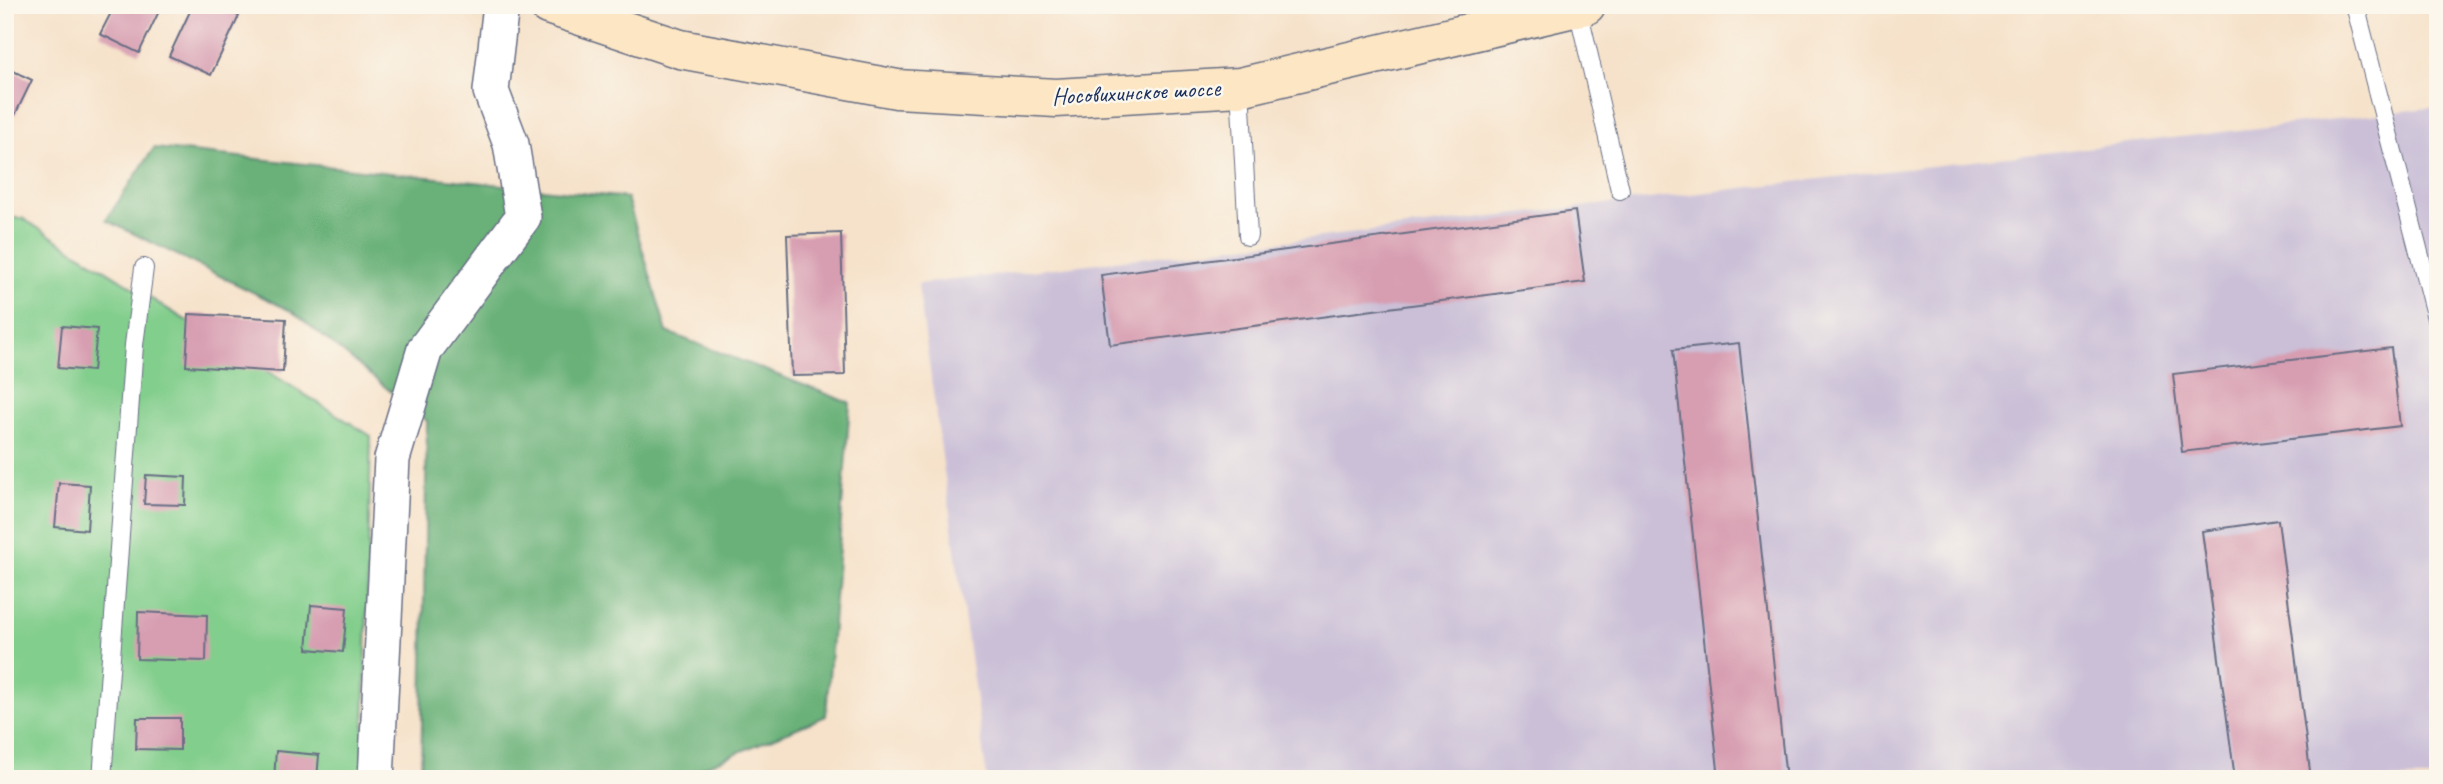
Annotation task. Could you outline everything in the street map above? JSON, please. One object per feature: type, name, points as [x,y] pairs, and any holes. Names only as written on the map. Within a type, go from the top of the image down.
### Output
[{"type":"main road","name":"Носовихинское шоссе","points":[[548,5],[680,49],[897,89],[1056,98],[1240,87],[1582,7]]},
{"type":"street","points":[[376,779],[393,459],[425,349],[523,217],[511,144],[491,91],[501,5]]},
{"type":"lane","points":[[2355,5],[2438,326]]},
{"type":"lane","points":[[1582,7],[1620,190]]},
{"type":"lane","points":[[1240,87],[1248,236]]},
{"type":"lane","points":[[102,779],[134,345],[144,268]]},
{"type":"shaded area","points":[[2438,107],[2438,779],[987,779],[918,284]]},
{"type":"green space","points":[[154,148],[627,198],[667,332],[850,403],[826,716],[674,779],[421,779],[427,421],[293,312],[106,220]]},
{"type":"green space","points":[[5,218],[22,218],[371,436],[363,779],[5,779]]},
{"type":"building","points":[[115,5],[162,5],[139,53],[100,34]]},
{"type":"building","points":[[193,5],[216,5],[239,16],[211,75],[169,56]]},
{"type":"building","points":[[5,67],[32,80],[15,115],[5,111]]},
{"type":"building","points":[[1575,211],[1585,282],[1110,345],[1101,275]]},
{"type":"building","points":[[841,233],[845,375],[792,376],[787,235]]},
{"type":"building","points":[[189,314],[286,319],[283,372],[186,366]]},
{"type":"building","points":[[62,326],[97,329],[93,371],[58,368]]},
{"type":"building","points":[[1739,343],[1786,779],[1719,779],[1673,350]]},
{"type":"building","points":[[2391,348],[2400,426],[2182,452],[2173,374]]},
{"type":"building","points":[[146,475],[186,477],[185,505],[144,504]]},
{"type":"building","points":[[59,483],[90,485],[87,530],[55,527]]},
{"type":"building","points":[[2278,520],[2311,779],[2235,779],[2202,531]]},
{"type":"building","points":[[311,605],[347,608],[343,652],[307,649]]},
{"type":"building","points":[[138,612],[207,615],[206,661],[137,659]]},
{"type":"building","points":[[137,718],[180,718],[180,750],[136,749]]},
{"type":"building","points":[[276,751],[319,755],[317,779],[274,779]]}]
